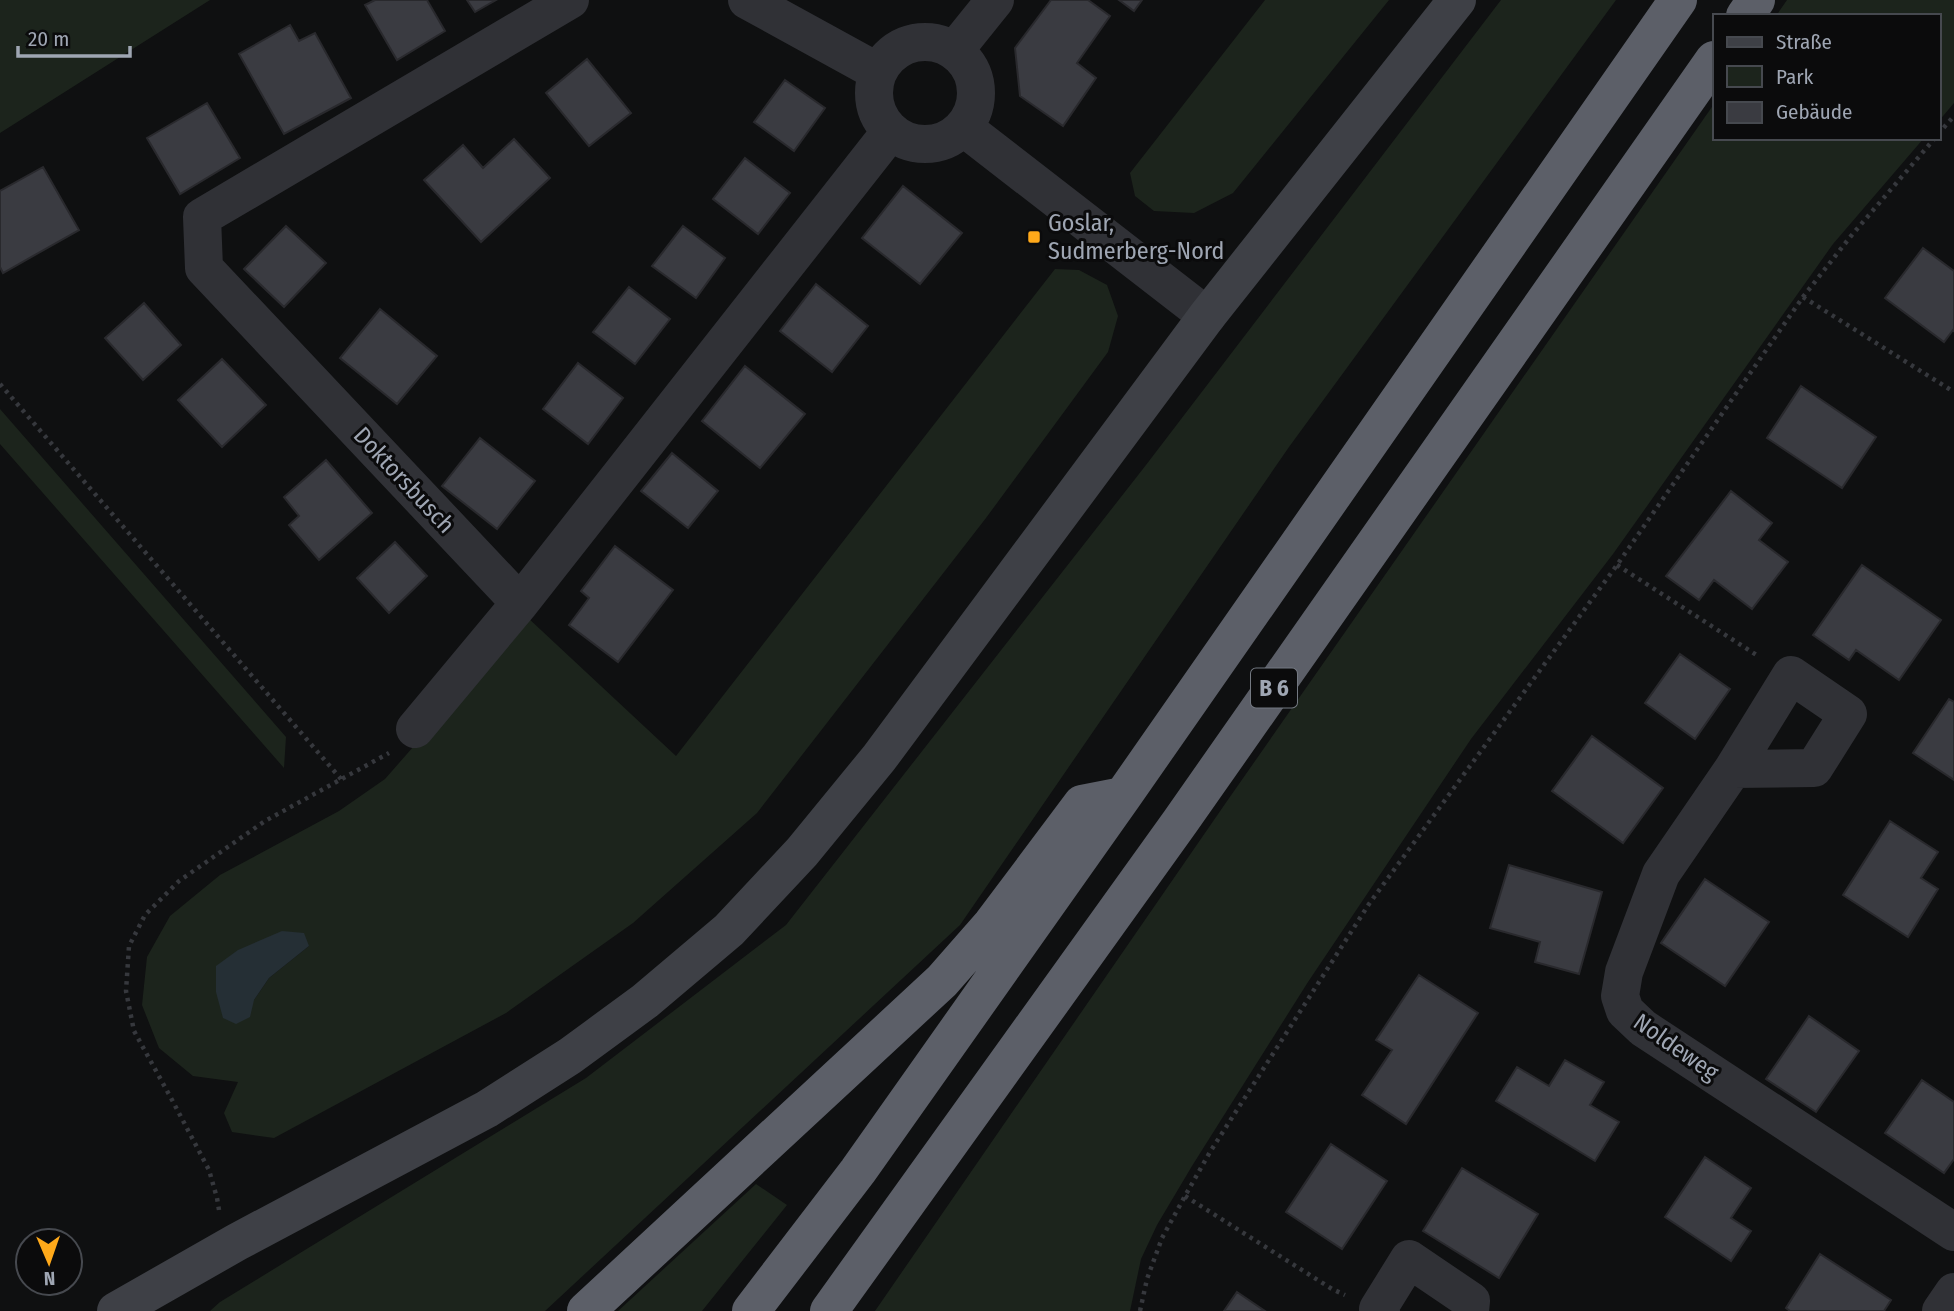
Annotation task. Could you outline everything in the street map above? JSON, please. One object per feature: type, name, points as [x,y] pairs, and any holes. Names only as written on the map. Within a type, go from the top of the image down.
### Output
[{"type":"highway","name":"B 6","points":[[751,1311],[858,1171],[1678,0]]},
{"type":"highway","name":"B 6","points":[[829,1311],[1180,822],[1713,61]]},
{"type":"highway","points":[[586,1311],[942,981],[992,924],[1082,804],[1123,796]]},
{"type":"street","name":"Doktorsbusch","points":[[520,603],[204,268],[202,217],[570,0]]},
{"type":"street","points":[[747,0],[878,72]]},
{"type":"street","points":[[954,51],[995,0]]},
{"type":"street","points":[[117,1311],[216,1253],[497,1102],[606,1030],[645,1001],[729,930],[802,852],[879,758],[1207,316],[1457,0]]},
{"type":"street","points":[[930,42],[954,51],[971,70],[976,86],[972,112],[963,127],[950,138],[925,144],[906,141],[884,124],[876,108],[874,89],[878,72],[889,56],[914,43],[930,42]]},
{"type":"street","points":[[963,127],[1207,316]]},
{"type":"street","points":[[415,729],[520,603],[891,131]]},
{"type":"street","points":[[1733,769],[1814,768],[1848,715],[1791,675]]},
{"type":"street","name":"Noldeweg","points":[[1791,675],[1733,769],[1661,874],[1623,972],[1620,996],[1625,1011],[1643,1028],[1954,1232]]},
{"type":"street","points":[[1379,1310],[1409,1259],[1471,1301],[1470,1311]]},
{"type":"street","points":[[1941,1311],[1954,1292]]},
{"type":"path","points":[[1940,132],[1954,116]]},
{"type":"path","points":[[1140,1311],[1147,1279],[1162,1238],[1185,1196],[1210,1152],[1369,904],[1618,565],[1803,297],[1934,140]]},
{"type":"path","points":[[1803,297],[1954,392]]},
{"type":"path","points":[[0,384],[341,779]]},
{"type":"path","points":[[1618,565],[1791,675]]},
{"type":"path","points":[[216,1253],[220,1220],[209,1170],[134,1031],[126,991],[129,946],[145,915],[179,881],[265,821],[387,754],[415,729]]},
{"type":"path","points":[[1185,1196],[1332,1289],[1379,1310]]},
{"type":"green space","points":[[0,0],[210,0],[0,133]]},
{"type":"green space","points":[[1265,0],[1389,0],[1233,193],[1194,213],[1154,211],[1135,196],[1130,173]]},
{"type":"green space","points":[[1501,0],[1616,0],[1289,447],[960,925],[545,1311],[210,1311],[220,1302],[586,1078],[786,925],[1146,465]]},
{"type":"green space","points":[[1787,0],[1954,0],[1954,103],[1940,120],[1940,14],[1777,14]]},
{"type":"green space","points":[[1713,105],[1713,140],[1922,140],[1833,244],[1613,554],[1471,739],[1308,982],[1192,1166],[1157,1225],[1141,1259],[1130,1311],[875,1311]]},
{"type":"green space","points":[[1055,269],[1079,270],[1107,285],[1118,316],[1108,352],[986,518],[757,813],[633,923],[506,1013],[274,1138],[232,1132],[224,1113],[238,1082],[193,1076],[159,1048],[142,1005],[147,957],[170,916],[220,875],[339,811],[385,779],[527,617],[676,756]],"holes":[[[282,931],[309,946],[269,978],[254,1000]]]},
{"type":"green space","points":[[0,409],[286,737],[284,768],[0,444]]},
{"type":"green space","points":[[756,1184],[787,1205],[702,1311],[618,1311]]},
{"type":"shaded area","points":[[282,931],[304,933],[309,946],[269,978],[254,1000],[250,1017],[236,1024],[223,1018],[216,992],[216,966],[238,950]]},
{"type":"building","points":[[375,0],[427,0],[445,31],[397,60],[365,5]]},
{"type":"building","points":[[467,0],[496,0],[475,12]]},
{"type":"building","points":[[1051,0],[1088,0],[1110,16],[1077,63],[1096,78],[1063,126],[1020,96],[1015,48]]},
{"type":"building","points":[[1119,0],[1142,0],[1134,11]]},
{"type":"building","points":[[290,25],[299,41],[315,33],[351,98],[284,134],[239,54]]},
{"type":"building","points":[[587,59],[631,113],[589,146],[546,93]]},
{"type":"building","points":[[785,80],[825,108],[794,151],[754,122]]},
{"type":"building","points":[[207,103],[240,158],[180,194],[147,138]]},
{"type":"building","points":[[514,139],[550,178],[481,242],[424,180],[463,145],[483,168]]},
{"type":"building","points":[[745,158],[790,193],[758,234],[713,199]]},
{"type":"building","points":[[43,167],[79,230],[3,273],[0,267],[0,191]]},
{"type":"building","points":[[903,186],[962,233],[920,284],[862,238]]},
{"type":"building","points":[[286,226],[326,263],[284,307],[244,269]]},
{"type":"building","points":[[683,226],[725,258],[696,298],[652,266]]},
{"type":"building","points":[[1923,248],[1954,271],[1954,331],[1944,342],[1885,298]]},
{"type":"building","points":[[816,284],[868,326],[832,372],[780,331]]},
{"type":"building","points":[[629,287],[670,319],[635,364],[593,332]]},
{"type":"building","points":[[144,303],[181,345],[143,380],[105,338]]},
{"type":"building","points":[[380,309],[437,356],[397,404],[340,358]]},
{"type":"building","points":[[222,359],[266,405],[222,447],[178,400]]},
{"type":"building","points":[[578,363],[623,398],[588,444],[543,409]]},
{"type":"building","points":[[745,366],[805,414],[760,468],[702,421]]},
{"type":"building","points":[[1801,386],[1876,437],[1842,488],[1767,438]]},
{"type":"building","points":[[480,438],[535,481],[497,529],[442,486]]},
{"type":"building","points":[[672,453],[718,491],[688,528],[641,491]]},
{"type":"building","points":[[326,460],[372,513],[319,560],[289,525],[299,516],[284,497]]},
{"type":"building","points":[[1731,491],[1772,523],[1759,540],[1788,562],[1752,609],[1714,580],[1699,600],[1666,576]]},
{"type":"building","points":[[395,542],[427,576],[389,613],[357,578]]},
{"type":"building","points":[[615,546],[673,590],[618,662],[569,625],[589,598],[581,591]]},
{"type":"building","points":[[1862,565],[1941,620],[1899,680],[1856,650],[1849,660],[1813,635]]},
{"type":"building","points":[[1680,654],[1730,689],[1695,739],[1645,703]]},
{"type":"building","points":[[1949,699],[1954,702],[1954,780],[1913,753]]},
{"type":"building","points":[[1592,736],[1663,788],[1623,843],[1552,791]]},
{"type":"building","points":[[1890,821],[1938,852],[1921,878],[1938,889],[1908,937],[1843,895]]},
{"type":"building","points":[[1509,865],[1602,892],[1579,974],[1535,962],[1540,942],[1490,928]]},
{"type":"building","points":[[1705,879],[1769,922],[1725,986],[1661,943]]},
{"type":"building","points":[[1419,975],[1478,1013],[1406,1124],[1362,1095],[1392,1050],[1376,1040]]},
{"type":"building","points":[[1809,1016],[1859,1051],[1816,1112],[1766,1079]]},
{"type":"building","points":[[1565,1060],[1604,1082],[1590,1105],[1619,1122],[1595,1161],[1496,1101],[1517,1067],[1549,1086]]},
{"type":"building","points":[[1922,1080],[1954,1102],[1954,1159],[1944,1173],[1885,1133]]},
{"type":"building","points":[[1331,1144],[1387,1181],[1342,1249],[1286,1212]]},
{"type":"building","points":[[1705,1157],[1751,1188],[1731,1218],[1751,1231],[1731,1261],[1665,1217]]},
{"type":"building","points":[[1462,1168],[1538,1214],[1499,1278],[1423,1231]]},
{"type":"building","points":[[1820,1254],[1891,1300],[1884,1311],[1790,1311],[1786,1308]]},
{"type":"building","points":[[1237,1292],[1265,1311],[1224,1311]]},
{"type":"place","name":"Goslar, Sudmerberg-Nord","points":[[1034,237]]}]
